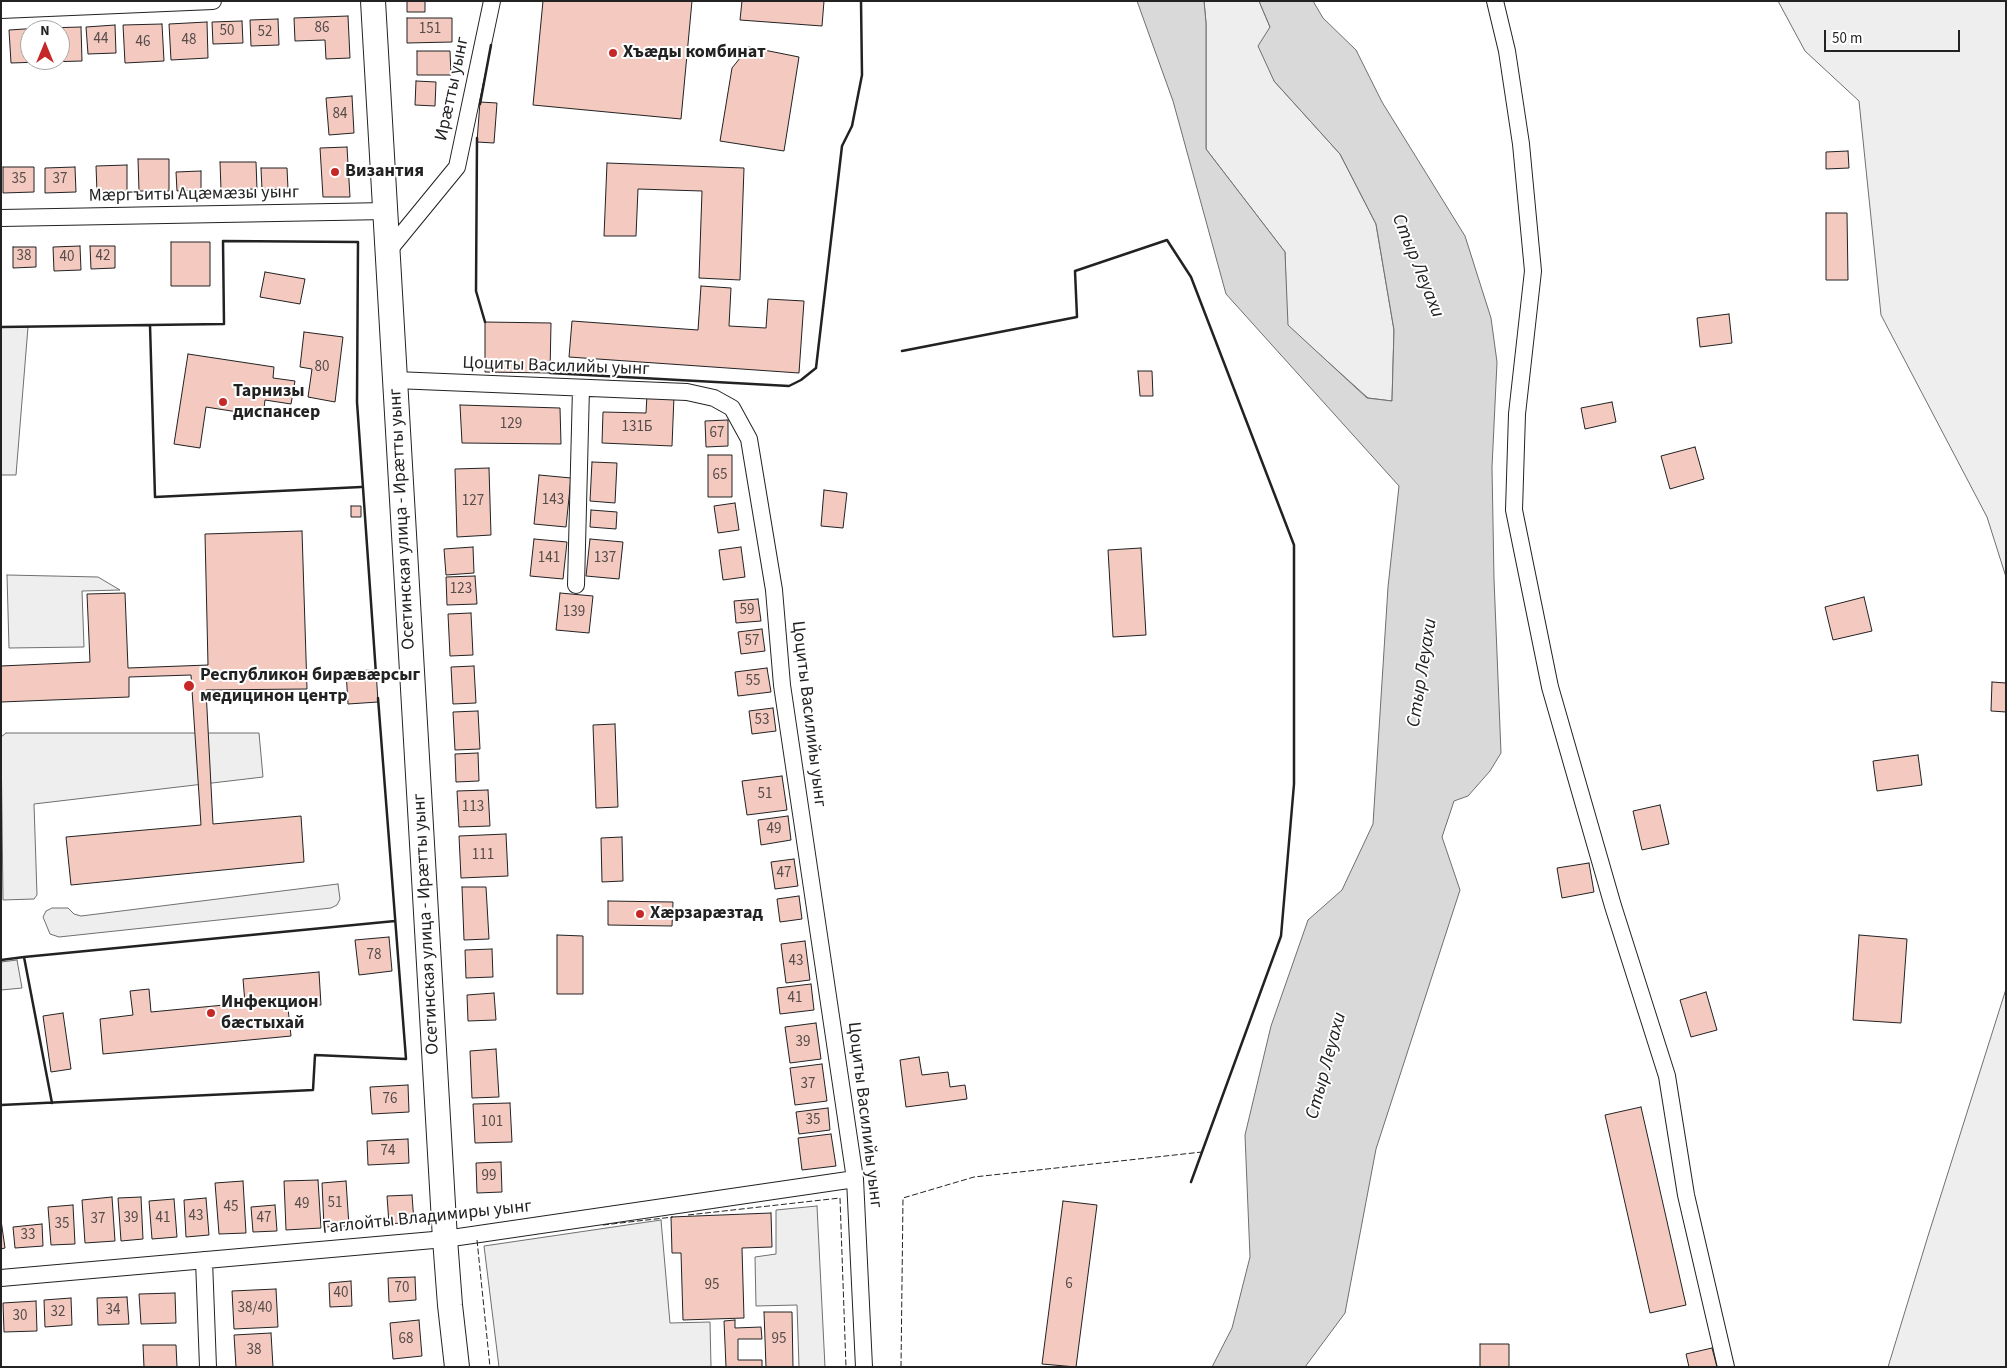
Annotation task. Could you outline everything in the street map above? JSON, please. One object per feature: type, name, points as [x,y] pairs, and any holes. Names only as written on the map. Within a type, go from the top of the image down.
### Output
[{"type":"street","points":[[1,10],[213,1]]},
{"type":"street","name":"Осетинская улица - Ирæтты уынг","points":[[373,1],[387,211],[395,380],[445,1239],[457,1367]]},
{"type":"street","name":"Ирæтты уынг","points":[[389,250],[458,167],[492,1]]},
{"type":"street","points":[[1496,1],[1507,51],[1521,144],[1533,271],[1516,414],[1514,510],[1550,687],[1613,906],[1667,1076],[1686,1195],[1726,1367]]},
{"type":"street","name":"Мӕргъиты Ацӕмӕзы уынг","points":[[1,218],[387,211]]},
{"type":"street","name":"Цоциты Василийы уынг","points":[[395,380],[687,392],[714,398],[732,408],[748,439],[774,590],[782,685],[855,1179],[864,1367]]},
{"type":"street","points":[[576,585],[582,388]]},
{"type":"street","name":"Гаглойты Владимиры уынг","points":[[1,1278],[445,1239],[855,1179]]},
{"type":"street","points":[[204,1260],[208,1367]]},
{"type":"shaded area","points":[[1204,1],[1259,1],[1270,27],[1274,81],[1340,154],[1376,224],[1394,330],[1392,401],[1368,398],[1287,325],[1285,252],[1206,149],[1206,23]]},
{"type":"shaded area","points":[[1778,1],[2006,1],[2006,577],[1987,517],[1881,315],[1859,101],[1805,51]]},
{"type":"shaded area","points":[[1,327],[28,327],[16,475],[1,475]]},
{"type":"shaded area","points":[[7,575],[98,577],[120,590],[82,591],[84,647],[9,648]]},
{"type":"shaded area","points":[[6,733],[259,733],[263,777],[34,804],[37,895],[34,899],[3,900],[1,737]]},
{"type":"shaded area","points":[[338,884],[340,899],[337,905],[331,908],[59,937],[50,934],[43,917],[46,911],[52,908],[68,908],[74,914],[81,916]]},
{"type":"shaded area","points":[[17,960],[22,988],[1,990],[1,962]]},
{"type":"shaded area","points":[[2006,989],[2006,1367],[1888,1367],[1928,1236]]},
{"type":"shaded area","points":[[817,1206],[825,1367],[799,1367],[797,1305],[756,1306],[755,1257],[776,1254],[776,1210]]},
{"type":"shaded area","points":[[661,1220],[670,1323],[710,1322],[711,1367],[499,1367],[484,1246]]},
{"type":"water","name":"Стыр Леуахи","points":[[1137,1],[1204,1],[1206,23],[1206,149],[1285,252],[1288,325],[1367,398],[1392,401],[1394,330],[1376,224],[1340,154],[1274,81],[1258,46],[1270,27],[1259,1],[1313,1],[1323,18],[1356,50],[1382,102],[1465,236],[1491,318],[1497,362],[1492,467],[1494,579],[1501,753],[1490,771],[1468,796],[1454,801],[1442,837],[1460,890],[1376,1149],[1345,1313],[1305,1367],[1212,1367],[1232,1328],[1250,1257],[1245,1135],[1271,1026],[1308,920],[1342,890],[1373,824],[1388,587],[1399,486],[1226,294],[1173,101]]},
{"type":"building","points":[[407,1],[425,1],[425,12],[407,12]]},
{"type":"building","name":"Хъæды комбинат","points":[[543,1],[692,1],[681,119],[533,105]]},
{"type":"building","points":[[742,1],[824,1],[822,26],[740,20]]},
{"type":"building","points":[[348,16],[350,58],[326,59],[325,40],[295,41],[294,18]]},
{"type":"building","points":[[407,18],[452,18],[452,42],[407,43]]},
{"type":"building","points":[[278,19],[279,45],[251,46],[250,20]]},
{"type":"building","points":[[242,21],[243,43],[213,44],[212,22]]},
{"type":"building","points":[[207,22],[208,58],[171,60],[169,24]]},
{"type":"building","points":[[162,24],[164,61],[125,63],[123,25]]},
{"type":"building","points":[[115,25],[116,53],[88,54],[86,27]]},
{"type":"building","points":[[70,27],[81,27],[82,61],[70,61]]},
{"type":"building","points":[[20,29],[20,63],[11,63],[9,30]]},
{"type":"building","points":[[749,47],[799,57],[784,151],[720,141],[732,68]]},
{"type":"building","points":[[417,51],[450,51],[451,75],[417,75]]},
{"type":"building","points":[[416,81],[436,82],[435,106],[415,105]]},
{"type":"building","points":[[352,96],[354,133],[329,135],[326,98]]},
{"type":"building","points":[[480,102],[497,103],[494,143],[477,142]]},
{"type":"building","name":"Византия","points":[[347,147],[350,197],[323,197],[320,148]]},
{"type":"building","points":[[1848,151],[1849,168],[1826,169],[1826,152]]},
{"type":"building","points":[[138,159],[169,159],[169,191],[139,191]]},
{"type":"building","points":[[220,162],[256,162],[257,189],[221,190]]},
{"type":"building","points":[[607,163],[744,168],[740,280],[699,278],[702,191],[638,189],[636,236],[604,236]]},
{"type":"building","points":[[127,165],[127,191],[97,192],[96,166]]},
{"type":"building","points":[[3,167],[34,167],[34,192],[3,193]]},
{"type":"building","points":[[75,167],[76,192],[45,193],[45,168]]},
{"type":"building","points":[[261,168],[287,168],[288,189],[262,190]]},
{"type":"building","points":[[201,171],[201,190],[177,191],[176,172]]},
{"type":"building","points":[[1826,213],[1847,213],[1848,280],[1826,280]]},
{"type":"building","points":[[171,242],[210,242],[210,286],[171,286]]},
{"type":"building","points":[[80,246],[81,270],[54,271],[53,247]]},
{"type":"building","points":[[90,246],[115,246],[115,268],[91,269]]},
{"type":"building","points":[[13,247],[36,247],[36,267],[13,268]]},
{"type":"building","points":[[265,272],[305,279],[300,304],[260,297]]},
{"type":"building","points":[[701,286],[731,288],[729,326],[766,328],[768,299],[804,301],[799,373],[569,357],[572,321],[698,330]]},
{"type":"building","points":[[1729,314],[1732,343],[1700,347],[1697,318]]},
{"type":"building","points":[[485,322],[551,323],[550,373],[485,372]]},
{"type":"building","points":[[304,332],[343,337],[335,402],[308,397],[312,369],[300,367]]},
{"type":"building","name":"Тарнизы диспансер","points":[[188,354],[274,367],[273,378],[295,381],[291,404],[265,400],[263,416],[206,407],[200,448],[174,444]]},
{"type":"building","points":[[1138,371],[1152,371],[1153,396],[1140,396]]},
{"type":"building","points":[[647,395],[674,396],[672,446],[602,443],[603,412],[646,413]]},
{"type":"building","points":[[1612,402],[1616,422],[1585,429],[1581,408]]},
{"type":"building","points":[[460,405],[560,408],[561,444],[462,443]]},
{"type":"building","points":[[728,420],[728,446],[706,447],[705,421]]},
{"type":"building","points":[[1695,447],[1704,479],[1670,489],[1661,456]]},
{"type":"building","points":[[708,455],[732,455],[732,497],[708,497]]},
{"type":"building","points":[[592,462],[617,463],[615,503],[590,501]]},
{"type":"building","points":[[489,468],[491,535],[457,537],[455,469]]},
{"type":"building","points":[[539,475],[571,478],[566,527],[534,524]]},
{"type":"building","points":[[824,490],[847,493],[843,528],[821,526]]},
{"type":"building","points":[[735,503],[739,530],[718,533],[714,506]]},
{"type":"building","points":[[351,506],[361,506],[361,517],[351,517]]},
{"type":"building","points":[[591,510],[617,512],[616,529],[590,527]]},
{"type":"building","points":[[302,531],[307,689],[206,690],[213,824],[301,816],[304,862],[71,885],[66,837],[201,825],[191,675],[129,677],[129,697],[1,702],[1,666],[90,662],[87,594],[125,593],[128,668],[208,665],[205,534]]},
{"type":"building","points":[[534,539],[567,542],[563,579],[530,576]]},
{"type":"building","points":[[590,539],[623,542],[619,579],[586,576]]},
{"type":"building","points":[[473,547],[474,573],[446,575],[444,549]]},
{"type":"building","points":[[741,547],[745,577],[723,580],[719,550]]},
{"type":"building","points":[[1141,548],[1146,635],[1113,637],[1108,550]]},
{"type":"building","points":[[475,576],[477,604],[447,605],[446,577]]},
{"type":"building","points":[[560,593],[593,596],[589,633],[556,630]]},
{"type":"building","points":[[1864,597],[1872,631],[1833,640],[1825,607]]},
{"type":"building","points":[[758,599],[761,621],[736,623],[734,601]]},
{"type":"building","points":[[471,613],[473,655],[450,656],[448,614]]},
{"type":"building","points":[[762,629],[765,651],[741,654],[738,632]]},
{"type":"building","points":[[474,666],[476,703],[453,704],[451,667]]},
{"type":"building","points":[[767,668],[771,692],[738,696],[735,672]]},
{"type":"building","points":[[376,670],[378,702],[348,704],[346,671]]},
{"type":"building","points":[[1992,682],[2006,683],[2006,712],[1991,711]]},
{"type":"building","points":[[773,708],[776,731],[752,734],[749,711]]},
{"type":"building","points":[[478,711],[480,749],[455,750],[453,712]]},
{"type":"building","points":[[615,724],[618,807],[596,808],[593,725]]},
{"type":"building","points":[[478,753],[479,781],[456,782],[455,754]]},
{"type":"building","points":[[1918,755],[1922,785],[1877,791],[1873,761]]},
{"type":"building","points":[[782,776],[787,810],[747,815],[742,781]]},
{"type":"building","points":[[488,790],[490,826],[459,827],[457,791]]},
{"type":"building","points":[[1660,805],[1669,844],[1642,850],[1633,811]]},
{"type":"building","points":[[788,816],[791,840],[761,845],[758,820]]},
{"type":"building","points":[[506,834],[508,876],[461,878],[459,836]]},
{"type":"building","points":[[622,837],[623,881],[602,882],[601,838]]},
{"type":"building","points":[[794,859],[798,886],[775,889],[771,862]]},
{"type":"building","points":[[1589,863],[1594,892],[1562,898],[1557,868]]},
{"type":"building","points":[[462,887],[486,887],[489,939],[464,940]]},
{"type":"building","points":[[799,896],[802,919],[780,922],[777,899]]},
{"type":"building","name":"Хæрзарæзтад","points":[[608,901],[673,902],[672,926],[608,925]]},
{"type":"building","points":[[557,935],[583,936],[583,994],[557,994]]},
{"type":"building","points":[[1859,935],[1907,939],[1901,1023],[1853,1020]]},
{"type":"building","points":[[389,937],[392,971],[359,975],[355,940]]},
{"type":"building","points":[[805,941],[810,980],[786,983],[781,944]]},
{"type":"building","points":[[492,949],[493,977],[466,978],[465,950]]},
{"type":"building","name":"Инфекцион бæстыхай","points":[[319,972],[321,1005],[288,1008],[291,1036],[103,1054],[100,1019],[133,1015],[130,991],[149,989],[151,1012],[245,1003],[243,979]]},
{"type":"building","points":[[811,984],[814,1010],[780,1014],[777,988]]},
{"type":"building","points":[[1706,992],[1717,1030],[1691,1037],[1680,1000]]},
{"type":"building","points":[[494,993],[496,1020],[468,1021],[467,995]]},
{"type":"building","points":[[63,1013],[71,1069],[51,1072],[43,1016]]},
{"type":"building","points":[[816,1023],[821,1059],[790,1063],[785,1027]]},
{"type":"building","points":[[496,1049],[499,1097],[472,1098],[470,1051]]},
{"type":"building","points":[[919,1057],[922,1075],[948,1072],[950,1087],[965,1085],[967,1099],[906,1107],[900,1060]]},
{"type":"building","points":[[822,1064],[827,1101],[795,1105],[790,1068]]},
{"type":"building","points":[[408,1085],[409,1112],[372,1114],[370,1087]]},
{"type":"building","points":[[510,1103],[512,1142],[475,1143],[473,1104]]},
{"type":"building","points":[[1641,1107],[1686,1305],[1650,1313],[1605,1115]]},
{"type":"building","points":[[828,1108],[830,1130],[799,1134],[796,1112]]},
{"type":"building","points":[[831,1134],[836,1166],[802,1170],[798,1138]]},
{"type":"building","points":[[408,1139],[409,1163],[368,1165],[367,1141]]},
{"type":"building","points":[[501,1162],[502,1192],[477,1193],[476,1163]]},
{"type":"building","points":[[318,1180],[321,1228],[286,1230],[284,1181]]},
{"type":"building","points":[[243,1181],[246,1233],[219,1234],[215,1183]]},
{"type":"building","points":[[346,1181],[349,1226],[324,1227],[322,1183]]},
{"type":"building","points":[[412,1195],[414,1222],[389,1224],[387,1196]]},
{"type":"building","points":[[112,1197],[115,1241],[85,1243],[82,1200]]},
{"type":"building","points":[[141,1197],[143,1239],[121,1241],[118,1198]]},
{"type":"building","points":[[206,1198],[209,1235],[186,1237],[184,1200]]},
{"type":"building","points":[[174,1199],[177,1237],[152,1239],[149,1201]]},
{"type":"building","points":[[1063,1201],[1097,1205],[1076,1367],[1042,1364]]},
{"type":"building","points":[[73,1205],[75,1244],[51,1245],[48,1207]]},
{"type":"building","points":[[275,1205],[277,1231],[253,1232],[251,1207]]},
{"type":"building","points":[[771,1213],[772,1247],[742,1248],[744,1318],[683,1320],[681,1253],[672,1253],[671,1217]]},
{"type":"building","points":[[1,1220],[5,1248],[1,1249]]},
{"type":"building","points":[[42,1224],[43,1246],[15,1248],[13,1227]]},
{"type":"building","points":[[415,1277],[416,1300],[389,1302],[388,1278]]},
{"type":"building","points":[[351,1281],[352,1306],[330,1307],[329,1283]]},
{"type":"building","points":[[276,1289],[278,1327],[234,1329],[232,1291]]},
{"type":"building","points":[[175,1293],[176,1323],[141,1324],[139,1294]]},
{"type":"building","points":[[127,1297],[129,1324],[98,1325],[97,1298]]},
{"type":"building","points":[[71,1298],[72,1325],[45,1327],[44,1300]]},
{"type":"building","points":[[36,1301],[37,1331],[4,1332],[3,1303]]},
{"type":"building","points":[[764,1312],[792,1312],[793,1367],[766,1367]]},
{"type":"building","points":[[419,1320],[422,1356],[393,1359],[390,1323]]},
{"type":"building","points":[[735,1320],[735,1328],[761,1327],[762,1339],[738,1339],[738,1360],[762,1360],[762,1367],[726,1367],[724,1321]]},
{"type":"building","points":[[271,1333],[273,1367],[236,1367],[234,1335]]},
{"type":"building","points":[[1480,1344],[1509,1344],[1509,1367],[1480,1367]]},
{"type":"building","points":[[143,1345],[176,1345],[177,1367],[144,1367]]},
{"type":"building","points":[[1712,1348],[1717,1367],[1689,1367],[1686,1354]]},
{"type":"fence","points":[[901,1367],[903,1198],[974,1177],[1202,1152]]},
{"type":"fence","points":[[688,1215],[840,1198],[846,1367]]},
{"type":"fence","points":[[603,1225],[673,1217]]},
{"type":"fence","points":[[477,1240],[490,1367]]},
{"type":"wall","points":[[550,373],[789,386],[801,380],[816,368],[842,146],[852,126],[862,75],[861,1]]},
{"type":"wall","points":[[480,104],[491,45]]},
{"type":"wall","points":[[477,138],[476,291],[485,322]]},
{"type":"wall","points":[[902,351],[1077,317],[1075,271],[1167,240],[1191,277],[1294,545],[1294,784],[1281,936],[1191,1182]]},
{"type":"wall","points":[[1,327],[224,324],[223,241],[358,242],[357,402],[376,674]]},
{"type":"wall","points":[[150,325],[155,497],[361,487]]},
{"type":"wall","points":[[1,1105],[313,1090],[315,1055],[406,1059],[378,698]]},
{"type":"wall","points":[[52,1103],[24,957],[395,921]]},
{"type":"wall","points":[[1,960],[24,957]]},
{"type":"place","name":"Хъæды комбинат","points":[[613,53]]},
{"type":"place","name":"Византия","points":[[335,172]]},
{"type":"place","name":"Тарнизы диспансер","points":[[223,402]]},
{"type":"place","name":"Республикон бирæвæрсыг медицинон центр","points":[[189,686]]},
{"type":"place","name":"Хæрзарæзтад","points":[[640,914]]},
{"type":"place","name":"Инфекцион бæстыхай","points":[[211,1013]]}]
